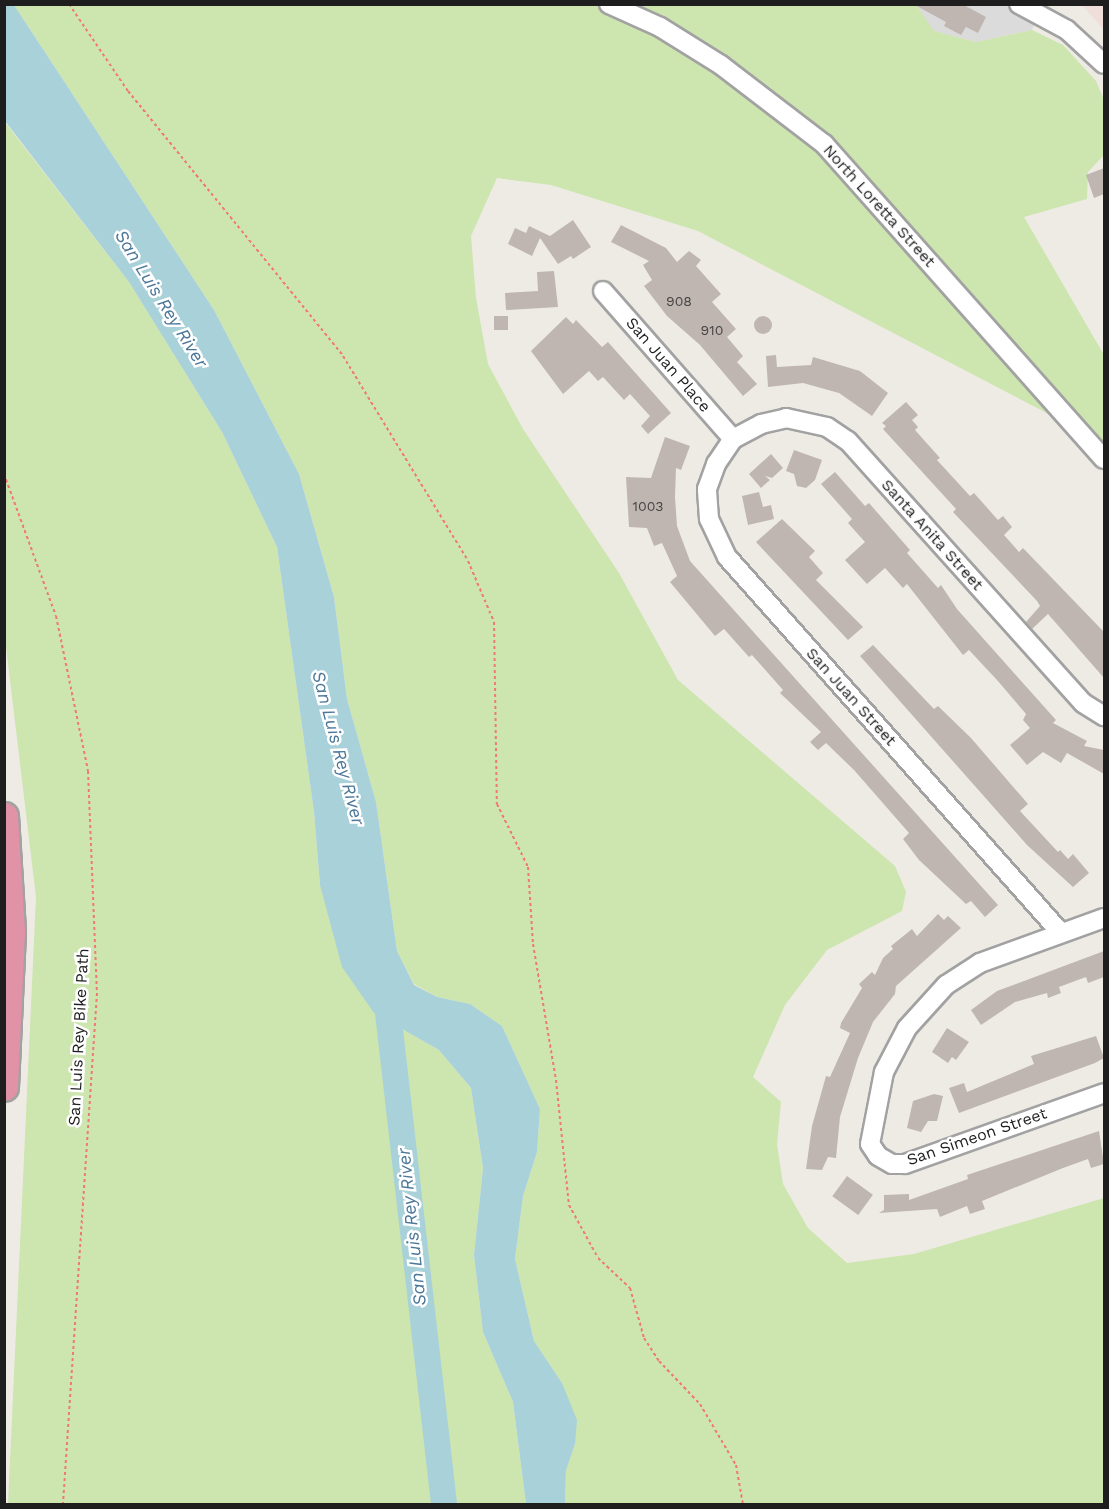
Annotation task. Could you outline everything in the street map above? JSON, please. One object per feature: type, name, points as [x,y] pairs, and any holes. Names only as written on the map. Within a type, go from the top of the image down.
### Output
[{"type":"highway","points":[[4,816],[11,932],[4,1087]]},
{"type":"street","name":"North Loretta Street","points":[[609,4],[660,27],[721,64],[825,144],[1104,459]]},
{"type":"street","points":[[1018,4],[1067,30],[1104,64]]},
{"type":"street","name":"San Juan Place","points":[[603,291],[733,439]]},
{"type":"street","name":"Santa Anita Street","points":[[733,439],[761,424],[786,418],[827,427],[848,441],[1083,703],[1104,716]]},
{"type":"street","name":"San Juan Street","points":[[733,439],[716,464],[707,489],[709,519],[727,557],[1061,933]]},
{"type":"street","points":[[1061,933],[1104,918]]},
{"type":"street","name":"San Simeon Street","points":[[1061,933],[980,963],[946,985],[907,1028],[884,1072],[871,1129],[870,1144],[878,1156],[892,1164],[905,1164],[1104,1093]]},
{"type":"path","points":[[69,4],[128,91],[344,356],[468,561],[494,622],[497,804],[528,867],[533,944],[556,1080],[569,1205],[598,1258],[630,1288],[644,1338],[659,1361],[700,1404],[736,1465],[743,1504]]},
{"type":"path","name":"San Luis Rey Bike Path","points":[[4,474],[56,616],[88,771],[97,993],[63,1504]]},
{"type":"shaded area","points":[[916,5],[1042,5],[1032,30],[976,42],[933,31]]},
{"type":"shaded area","points":[[1082,5],[1104,5],[1104,30]]},
{"type":"green space","points":[[14,5],[916,5],[934,31],[976,42],[1032,30],[1063,45],[1096,81],[1104,100],[1104,155],[1088,172],[1087,199],[1024,217],[1104,355],[1104,443],[698,231],[551,185],[497,178],[471,236],[476,298],[488,364],[523,429],[619,573],[678,680],[895,866],[906,892],[902,911],[827,950],[785,1005],[753,1077],[781,1102],[777,1144],[783,1184],[808,1228],[847,1263],[914,1254],[1104,1198],[1104,1504],[565,1504],[566,1469],[575,1444],[562,1383],[534,1341],[515,1259],[523,1196],[537,1152],[540,1109],[502,1026],[470,1004],[437,997],[414,984],[397,951],[376,802],[347,699],[334,597],[299,474],[214,310]]},
{"type":"green space","points":[[4,121],[129,282],[222,432],[277,547],[314,812],[320,885],[374,1013],[439,1050],[471,1088],[483,1168],[474,1255],[483,1332],[513,1402],[526,1504],[8,1504],[36,897],[4,630]]},
{"type":"water","points":[[5,4],[14,5],[214,310],[299,474],[334,597],[347,699],[376,802],[397,951],[414,985],[437,997],[470,1004],[502,1026],[540,1109],[537,1152],[523,1196],[515,1259],[534,1341],[562,1383],[577,1420],[575,1444],[566,1470],[565,1504],[526,1504],[513,1402],[483,1332],[474,1255],[483,1168],[471,1088],[439,1050],[374,1013],[342,967],[320,885],[314,812],[277,547],[222,432],[129,282],[5,121]]},
{"type":"building","points":[[913,4],[962,4],[986,17],[978,33],[966,27],[961,35],[944,26],[946,22]]},
{"type":"building","points":[[1104,168],[1104,194],[1094,198],[1086,175]]},
{"type":"building","points":[[573,220],[591,247],[573,259],[571,256],[558,264],[540,238],[532,256],[508,244],[515,228],[526,233],[529,226],[550,236]]},
{"type":"building","points":[[621,225],[666,248],[677,262],[689,251],[701,260],[696,266],[721,294],[712,302],[736,329],[727,337],[743,356],[737,362],[757,384],[743,396],[700,345],[667,316],[644,286],[652,280],[643,265],[649,261],[611,242]]},
{"type":"building","points":[[554,271],[558,307],[506,310],[505,293],[538,291],[537,272]]},
{"type":"building","points":[[494,316],[508,316],[508,330],[494,330]]},
{"type":"building","points":[[763,316],[769,319],[772,325],[769,331],[763,334],[757,331],[754,325],[757,319]]},
{"type":"building","points":[[566,317],[573,324],[576,320],[602,347],[608,342],[671,413],[648,434],[641,426],[650,416],[630,394],[624,400],[603,377],[598,381],[589,371],[563,394],[531,351]]},
{"type":"building","points":[[776,355],[777,367],[811,365],[813,357],[860,371],[888,393],[872,416],[839,393],[803,383],[768,387],[766,356]]},
{"type":"building","points":[[906,402],[918,415],[912,420],[918,427],[915,430],[940,458],[937,460],[970,496],[974,493],[998,520],[1003,516],[1012,527],[1004,535],[1019,552],[1023,548],[1104,632],[1104,678],[1048,614],[1032,629],[1026,622],[1040,606],[1037,601],[953,512],[956,509],[883,429],[886,426],[882,423]]},
{"type":"building","points":[[665,437],[690,446],[681,470],[676,468],[675,497],[677,526],[690,561],[998,905],[985,917],[971,901],[966,904],[919,860],[903,839],[909,833],[854,770],[826,743],[818,750],[810,742],[821,732],[780,693],[783,690],[752,655],[749,657],[724,629],[715,636],[670,582],[677,576],[662,543],[654,546],[647,528],[629,527],[626,477],[651,478]]},
{"type":"building","points":[[794,450],[822,460],[815,480],[806,488],[797,486],[794,474],[786,471]]},
{"type":"building","points":[[771,454],[783,468],[772,478],[765,476],[770,480],[761,488],[749,474]]},
{"type":"building","points":[[835,472],[865,506],[869,503],[910,550],[907,553],[938,588],[941,585],[957,609],[1056,720],[1053,723],[1087,741],[1084,746],[1104,750],[1104,774],[1067,753],[1061,763],[1043,752],[1027,765],[1010,745],[1030,728],[1023,720],[1026,714],[997,680],[969,650],[963,655],[907,584],[903,588],[885,568],[867,584],[845,560],[865,542],[848,523],[852,519],[821,484]]},
{"type":"building","points":[[759,492],[763,507],[771,505],[774,519],[748,525],[742,496]]},
{"type":"building","points":[[782,519],[815,551],[809,557],[823,573],[816,580],[863,627],[848,640],[756,542]]},
{"type":"building","points":[[873,645],[934,709],[938,706],[971,738],[1028,804],[1020,811],[1058,852],[1060,850],[1068,859],[1073,854],[1089,873],[1073,887],[1027,845],[860,656]]},
{"type":"building","points":[[938,914],[944,920],[948,916],[961,928],[896,986],[895,994],[873,1022],[858,1058],[840,1117],[836,1158],[828,1157],[822,1170],[806,1169],[812,1126],[826,1076],[830,1077],[850,1033],[840,1028],[841,1023],[862,988],[859,984],[872,972],[875,975],[883,958],[893,949],[891,946],[912,929],[917,936]]},
{"type":"building","points":[[1104,951],[1104,977],[1088,983],[1086,977],[1059,987],[1061,993],[1048,998],[1047,993],[1015,1002],[981,1025],[971,1010],[997,991]]},
{"type":"building","points":[[947,1028],[969,1042],[956,1060],[952,1057],[948,1063],[932,1052]]},
{"type":"building","points":[[1096,1036],[1104,1058],[959,1113],[949,1088],[964,1083],[967,1092],[1034,1064],[1031,1056]]},
{"type":"building","points":[[934,1094],[943,1096],[937,1121],[928,1121],[921,1132],[907,1128],[913,1101]]},
{"type":"building","points":[[1099,1131],[1104,1164],[1091,1168],[1088,1159],[1063,1168],[982,1201],[985,1209],[970,1214],[967,1206],[940,1217],[937,1209],[879,1213],[884,1210],[884,1195],[909,1194],[909,1200],[968,1179],[967,1175]]},
{"type":"building","points":[[847,1176],[873,1195],[858,1215],[832,1196]]},
{"type":"waterway","name":"San Luis Rey River","points":[[385,986],[444,1504]]}]
